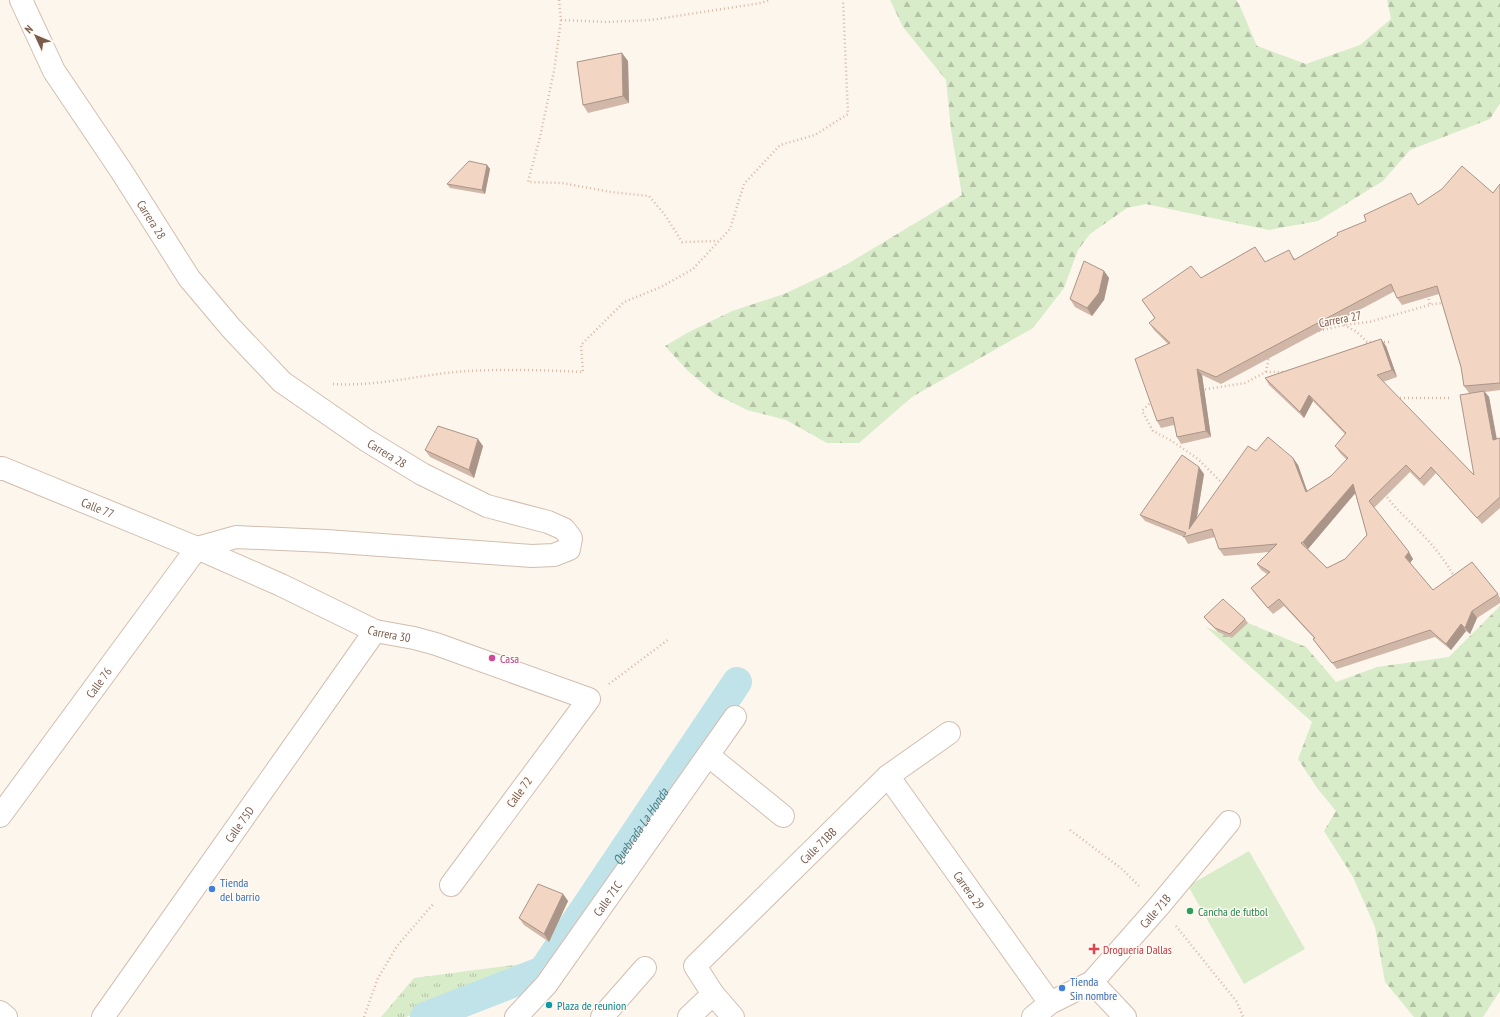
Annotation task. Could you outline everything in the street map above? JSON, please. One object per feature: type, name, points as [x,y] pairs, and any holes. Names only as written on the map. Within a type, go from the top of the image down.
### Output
[{"type":"street","name":"Carrera 28","points":[[21,0],[54,71],[122,172],[189,278],[231,328],[282,382],[366,440],[422,474],[487,506],[554,524],[564,529],[571,538],[569,549],[554,555],[524,555],[326,541],[236,537],[197,548]]},
{"type":"street","name":"Calle 77","points":[[0,469],[2,468],[197,548]]},
{"type":"street","name":"Carrera 30","points":[[197,548],[281,585],[375,631],[414,638],[436,644],[589,699]]},
{"type":"street","name":"Calle 76","points":[[0,816],[197,548]]},
{"type":"street","name":"Calle 75D","points":[[103,1017],[375,631]]},
{"type":"street","name":"Calle 72","points":[[451,885],[589,699]]},
{"type":"street","name":"Calle 71C","points":[[516,1017],[546,985],[735,718]]},
{"type":"street","name":"Calle 71BB","points":[[713,994],[695,966],[888,776],[949,733]]},
{"type":"street","points":[[709,756],[783,816]]},
{"type":"street","name":"Carrera 29","points":[[888,776],[1050,1003]]},
{"type":"street","name":"Calle 71B","points":[[1033,1017],[1050,1003],[1092,982],[1159,906],[1229,822]]},
{"type":"street","points":[[602,1017],[645,968]]},
{"type":"street","points":[[1092,982],[1125,1017]]},
{"type":"street","points":[[689,1017],[713,994],[733,1017]]},
{"type":"street","points":[[0,1012],[6,1017]]},
{"type":"path","points":[[559,0],[561,20],[554,72],[540,137],[528,182],[562,184],[611,192],[649,196],[665,215],[682,242],[718,242]]},
{"type":"path","points":[[561,20],[607,22],[651,20],[761,3],[769,0]]},
{"type":"path","points":[[329,384],[353,386],[466,372],[539,370],[583,372],[581,345],[624,302],[661,287],[693,269],[730,229],[744,184],[780,145],[815,135],[848,114],[843,0]]},
{"type":"path","points":[[1427,292],[1430,305]]},
{"type":"path","name":"Carrera 27","points":[[1317,332],[1344,325],[1369,322],[1430,305],[1449,303]]},
{"type":"path","points":[[1344,325],[1356,332],[1367,342],[1391,342]]},
{"type":"path","points":[[1266,372],[1268,356],[1273,354]]},
{"type":"path","points":[[1200,390],[1245,383],[1266,372],[1292,372]]},
{"type":"path","points":[[1391,401],[1397,397],[1450,398]]},
{"type":"path","points":[[1155,398],[1142,410],[1153,431],[1172,441],[1198,459],[1227,489]]},
{"type":"path","points":[[1382,489],[1389,501],[1419,530],[1444,560],[1456,579]]},
{"type":"path","points":[[589,699],[670,639]]},
{"type":"path","points":[[1070,830],[1122,869],[1144,891]]},
{"type":"path","points":[[364,1017],[378,978],[397,946],[451,885]]},
{"type":"path","points":[[1172,921],[1238,1002],[1243,1017]]},
{"type":"green space","points":[[890,0],[1236,0],[1257,46],[1306,64],[1360,45],[1391,19],[1387,0],[1500,0],[1500,103],[1490,119],[1410,150],[1383,181],[1318,221],[1269,230],[1146,204],[1127,208],[1090,234],[1078,250],[1064,288],[1033,328],[912,397],[859,443],[827,443],[786,420],[747,410],[715,394],[688,371],[665,346],[687,333],[732,311],[784,294],[844,266],[962,195],[951,130],[946,80],[903,27]]},
{"type":"green space","points":[[1500,606],[1500,991],[1483,1017],[1414,1017],[1385,982],[1375,927],[1353,877],[1324,831],[1336,811],[1317,788],[1298,759],[1312,722],[1206,627],[1232,638],[1248,623],[1306,647],[1336,682],[1377,667],[1449,657]]},
{"type":"green space","points":[[1249,851],[1305,949],[1244,984],[1188,886]]},
{"type":"green space","points":[[530,963],[406,1017],[381,1017],[414,978]]},
{"type":"building","points":[[622,53],[623,96],[583,105],[577,62]]},
{"type":"building","points":[[469,161],[487,165],[482,190],[447,184]]},
{"type":"building","points":[[1462,166],[1493,193],[1500,184],[1500,383],[1464,386],[1461,367],[1437,286],[1397,298],[1391,284],[1216,377],[1197,369],[1206,431],[1177,437],[1173,417],[1157,421],[1135,359],[1170,343],[1149,323],[1155,318],[1142,300],[1191,266],[1201,278],[1255,247],[1265,262],[1289,250],[1294,260],[1338,235],[1337,233],[1366,221],[1364,215],[1411,193],[1418,205],[1442,189]]},
{"type":"building","points":[[1084,261],[1104,271],[1099,293],[1087,308],[1070,299]]},
{"type":"building","points":[[1381,339],[1392,370],[1377,375],[1474,475],[1460,395],[1484,391],[1493,440],[1500,438],[1500,497],[1477,518],[1431,467],[1420,479],[1406,465],[1369,501],[1409,552],[1405,557],[1433,590],[1472,562],[1498,594],[1472,611],[1465,628],[1461,624],[1446,644],[1430,630],[1332,663],[1313,639],[1315,638],[1279,599],[1268,608],[1251,588],[1270,572],[1257,564],[1277,544],[1219,549],[1212,529],[1183,537],[1186,533],[1140,515],[1182,455],[1199,467],[1189,529],[1248,446],[1256,451],[1268,437],[1293,458],[1306,492],[1331,476],[1348,458],[1335,446],[1346,433],[1309,395],[1300,412],[1265,378]],"holes":[[[1353,484],[1367,535],[1345,559],[1327,568],[1301,543]]]},
{"type":"building","points":[[438,426],[478,439],[469,470],[425,450]]},
{"type":"building","points":[[1223,599],[1245,619],[1230,634],[1215,628],[1204,617]]},
{"type":"building","points":[[538,884],[563,894],[544,934],[519,918]]},
{"type":"waterway","name":"Quebrada La Honda","points":[[425,1017],[543,971],[737,682]]},
{"type":"place","name":"Casa","points":[[492,658]]},
{"type":"place","name":"Tienda del barrio","points":[[212,889]]},
{"type":"place","name":"Cancha de futbol","points":[[1190,911]]},
{"type":"place","name":"Drogueria Dallas","points":[[1094,949]]},
{"type":"place","name":"Tienda Sin nombre","points":[[1062,988]]},
{"type":"place","name":"Plaza de reunion","points":[[549,1005]]}]
